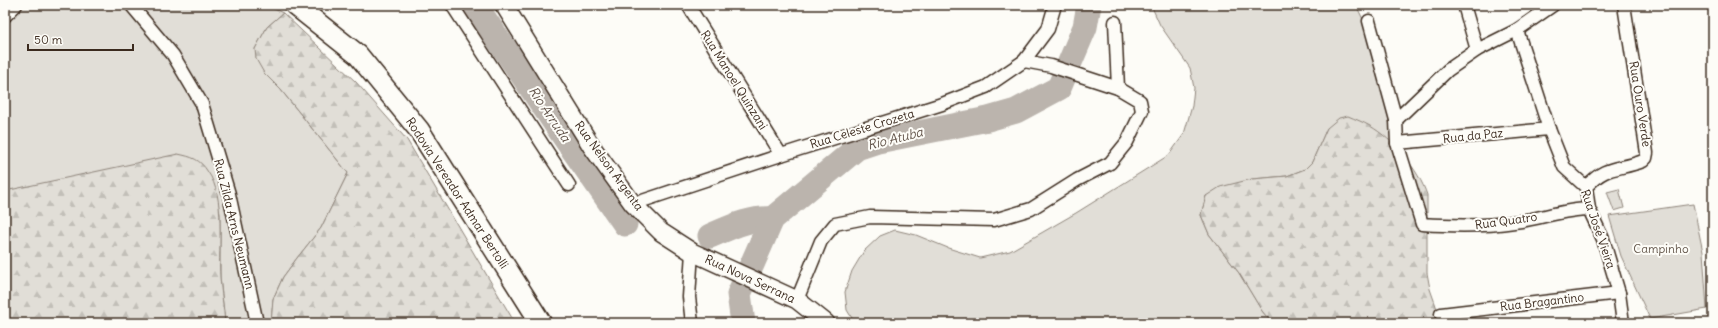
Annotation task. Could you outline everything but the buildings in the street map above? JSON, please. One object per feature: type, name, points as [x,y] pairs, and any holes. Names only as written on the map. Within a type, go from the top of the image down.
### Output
[{"type":"highway","name":"Rodovia Vereador Admar Bertolli","points":[[295,5],[358,55],[419,130],[541,323]]},
{"type":"highway","points":[[316,5],[358,55]]},
{"type":"main road","name":"Rua Nelson Argenta","points":[[504,5],[592,147],[633,204],[661,232],[692,252]]},
{"type":"main road","name":"Rua Nova Serrana","points":[[692,252],[790,296],[826,323]]},
{"type":"street","points":[[5,16],[16,5]]},
{"type":"street","name":"Rua Zilda Arns Neumann","points":[[131,5],[174,56],[202,104],[229,194],[257,323]]},
{"type":"street","points":[[452,5],[569,184]]},
{"type":"street","name":"Rua Manoel Quinzani","points":[[688,5],[781,155]]},
{"type":"street","name":"Rua Celeste Crozeta","points":[[633,204],[942,104],[986,87],[1024,61],[1048,29],[1055,5]]},
{"type":"street","points":[[1464,5],[1477,50]]},
{"type":"street","points":[[1396,120],[1448,70],[1477,50],[1517,30],[1553,5]]},
{"type":"street","name":"Rua Ouro Verde","points":[[1586,187],[1595,177],[1610,168],[1643,161],[1646,158],[1647,153],[1624,5]]},
{"type":"street","points":[[1369,21],[1396,120],[1397,143]]},
{"type":"street","points":[[1115,22],[1118,88]]},
{"type":"street","name":"Rua José Vieira","points":[[1517,30],[1549,128],[1564,167],[1586,187],[1589,209],[1603,239],[1618,293],[1623,323]]},
{"type":"street","points":[[790,296],[821,241],[835,224],[870,217],[994,220],[1031,209],[1077,180],[1110,163],[1128,142],[1142,110],[1140,102],[1118,88],[1051,66],[1024,61]]},
{"type":"street","name":"Rua da Paz","points":[[1397,143],[1549,128]]},
{"type":"street","name":"Rua Quatro","points":[[1397,143],[1422,224],[1461,227],[1514,222],[1572,209],[1589,209]]},
{"type":"street","points":[[692,252],[688,297],[692,323]]},
{"type":"street","name":"Rua Bragantino","points":[[1441,314],[1618,293]]},
{"type":"green space","points":[[13,5],[265,5],[283,13],[267,27],[255,49],[264,73],[281,90],[348,173],[321,228],[283,277],[273,299],[271,323],[225,323],[220,277],[220,214],[216,192],[5,191],[5,17]]},
{"type":"green space","points":[[1151,5],[1356,5],[1380,54],[1394,145],[1327,128],[1312,162],[1305,169],[1287,176],[1252,179],[1206,196],[1201,215],[1209,234],[1239,273],[1262,311],[1272,323],[855,323],[847,310],[845,292],[852,271],[864,251],[880,236],[895,230],[916,235],[948,248],[980,258],[1010,251],[1076,213],[1169,155],[1184,134],[1192,106],[1194,88],[1190,68],[1160,25]]},
{"type":"green space","points":[[283,13],[356,82],[407,140],[515,323],[271,323],[273,299],[283,277],[321,228],[348,173],[281,90],[264,73],[256,59],[255,49],[267,27]]},
{"type":"green space","points":[[1348,116],[1370,126],[1396,147],[1412,166],[1423,185],[1427,195],[1427,273],[1430,289],[1442,323],[1272,323],[1262,311],[1239,273],[1209,234],[1201,215],[1206,196],[1220,187],[1252,179],[1287,176],[1305,169],[1312,162],[1327,128],[1339,118]]},
{"type":"green space","points":[[178,154],[199,161],[214,182],[219,208],[220,277],[225,323],[5,323],[5,191]]},
{"type":"green space","points":[[1619,189],[1624,208],[1614,211],[1607,192]]},
{"type":"green space","name":"Campinho","points":[[1693,204],[1703,252],[1707,309],[1650,319],[1621,256],[1609,216]]},
{"type":"waterway","name":"Rio Arruda","points":[[475,5],[625,224]]},
{"type":"waterway","name":"Rio Atuba","points":[[743,323],[739,294],[772,219],[857,148],[878,141],[988,119],[1016,111],[1059,88],[1085,27],[1089,5]]},
{"type":"waterway","name":"Rio Arruda","points":[[710,236],[748,221],[772,219]]}]
